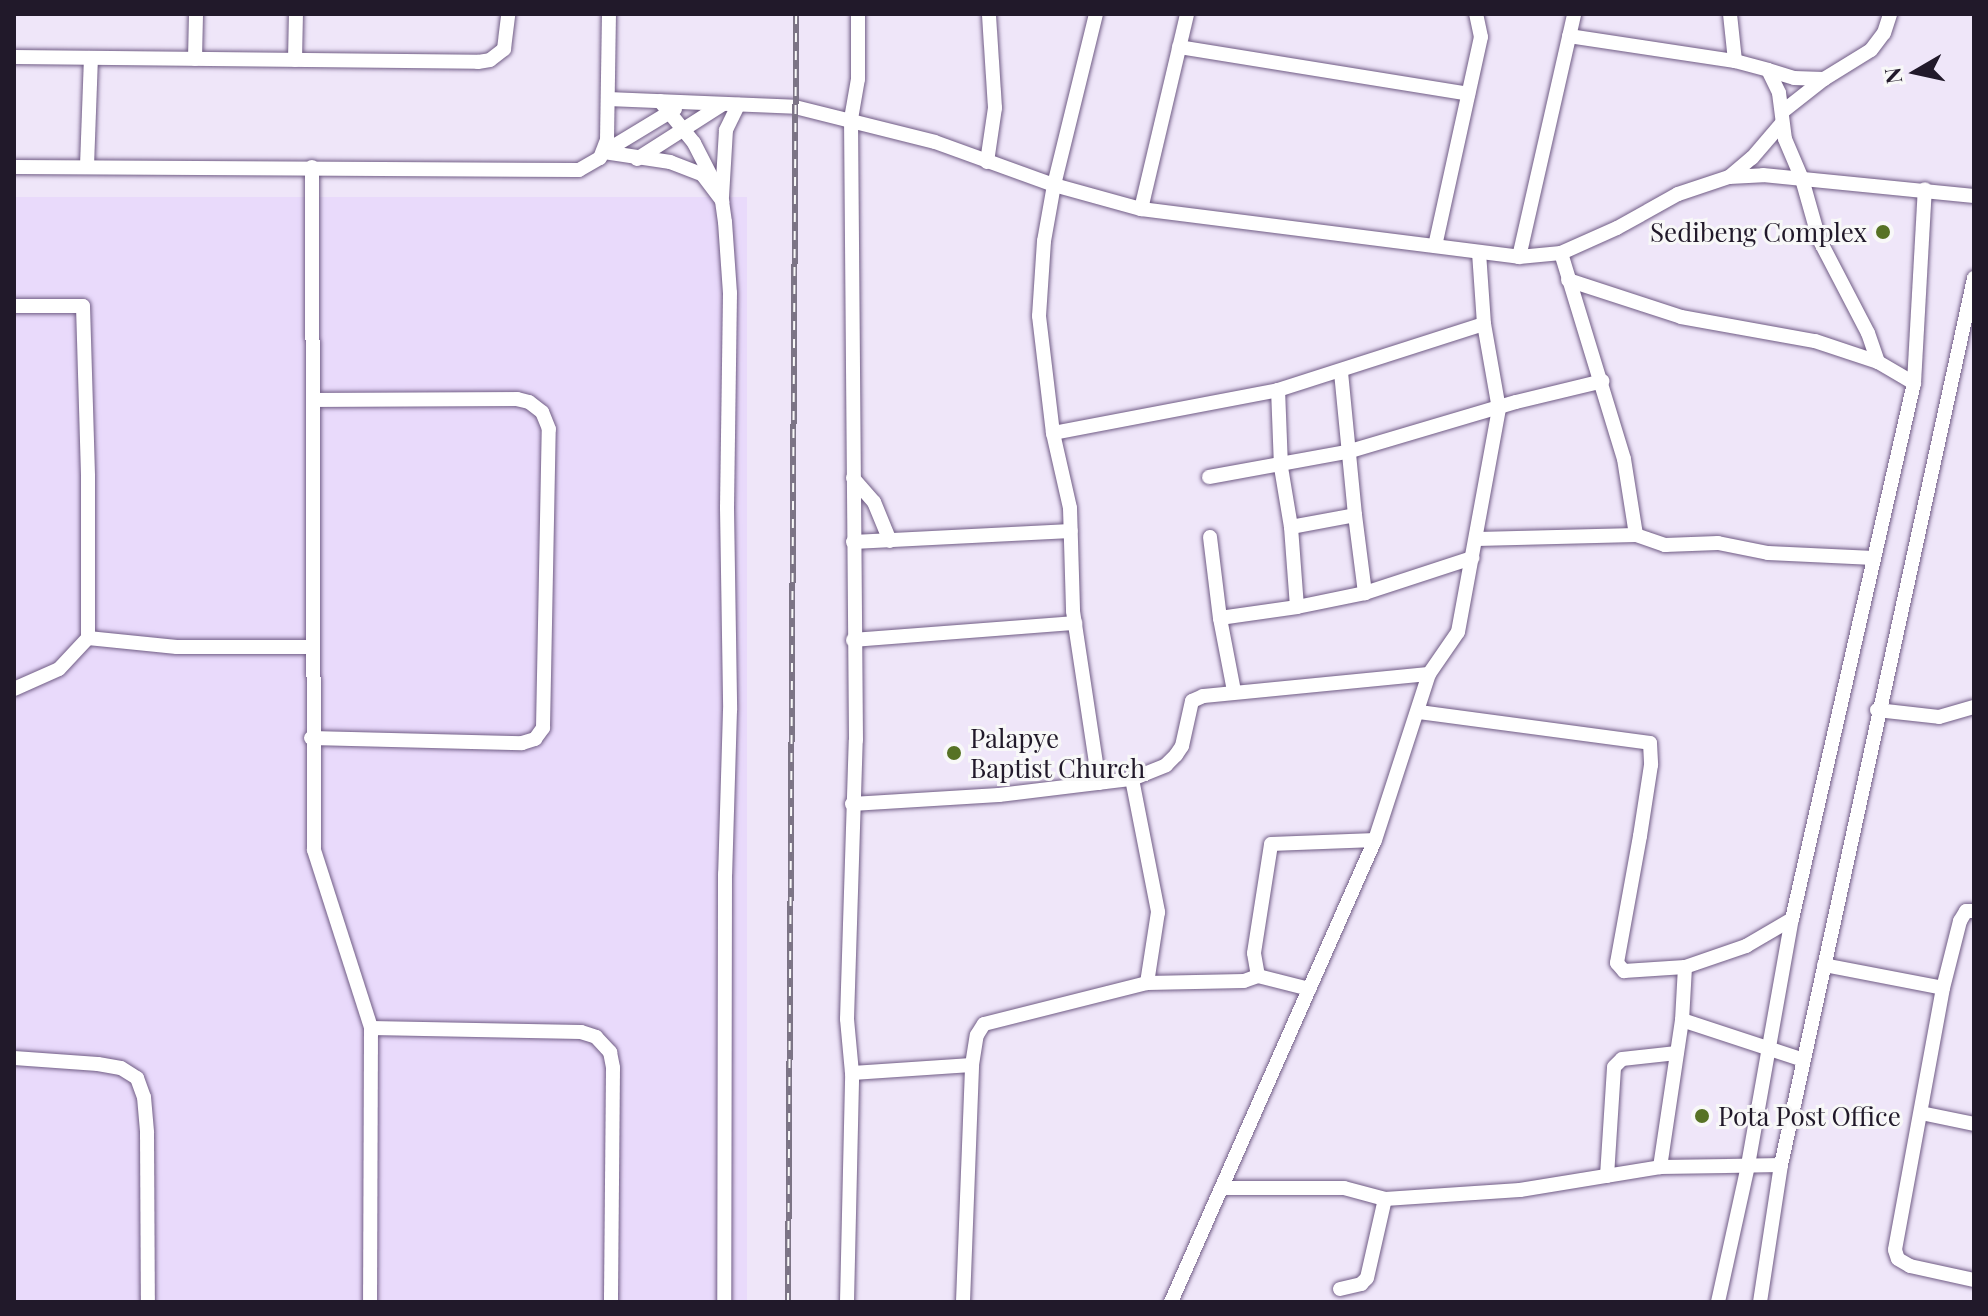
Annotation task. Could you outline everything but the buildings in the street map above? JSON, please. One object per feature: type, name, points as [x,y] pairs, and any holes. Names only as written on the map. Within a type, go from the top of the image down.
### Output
[{"type":"street","points":[[195,59],[196,14]]},
{"type":"street","points":[[295,60],[296,14]]},
{"type":"street","points":[[14,57],[490,60],[504,49],[508,14]]},
{"type":"street","points":[[604,152],[609,14]]},
{"type":"street","points":[[847,1302],[852,1073],[847,1019],[856,740],[851,119],[858,79],[858,14]]},
{"type":"street","points":[[987,162],[995,108],[989,14]]},
{"type":"street","points":[[1096,14],[1054,185],[1044,241],[1039,316],[1053,433],[1071,531],[1075,623],[1099,783]]},
{"type":"street","points":[[1141,209],[1187,14]]},
{"type":"street","points":[[1435,246],[1481,37],[1476,14]]},
{"type":"street","points":[[1519,257],[1574,14]]},
{"type":"street","points":[[1730,14],[1735,61]]},
{"type":"street","points":[[1729,177],[1752,158],[1782,118],[1824,79],[1871,50],[1884,33],[1890,14]]},
{"type":"street","points":[[1569,36],[1735,61],[1794,78],[1824,79]]},
{"type":"street","points":[[1179,47],[1468,94]]},
{"type":"street","points":[[87,166],[91,58]]},
{"type":"street","points":[[1768,70],[1779,93],[1782,118],[1819,239],[1868,333],[1878,362]]},
{"type":"street","points":[[608,99],[664,107],[688,102],[795,107],[851,119],[1054,185],[1141,209],[1519,257],[1561,253],[1617,228],[1678,194],[1729,177],[1802,179],[1974,196]]},
{"type":"street","points":[[637,159],[731,104]]},
{"type":"street","points":[[724,1302],[730,293],[719,195],[731,104]]},
{"type":"street","points":[[664,107],[684,129],[719,195]]},
{"type":"street","points":[[14,167],[579,170],[664,107]]},
{"type":"street","points":[[604,152],[670,162],[702,174],[719,195]]},
{"type":"street","points":[[312,167],[311,738],[316,864],[371,1028],[370,1302]]},
{"type":"street","points":[[1718,1302],[1771,1047],[1792,919],[1914,383],[1925,189]]},
{"type":"street","points":[[1171,1302],[1375,840],[1429,674],[1458,632],[1499,409],[1484,324],[1479,253]]},
{"type":"street","points":[[1561,253],[1603,381],[1624,459],[1636,535]]},
{"type":"street","points":[[1760,1302],[1781,1165],[1877,710],[1974,278]]},
{"type":"street","points":[[1568,280],[1681,317],[1815,341],[1878,362],[1914,383]]},
{"type":"street","points":[[14,306],[83,306],[88,476],[88,638],[59,669],[14,689]]},
{"type":"street","points":[[1053,433],[1278,390],[1484,324]]},
{"type":"street","points":[[1341,371],[1347,452],[1365,593]]},
{"type":"street","points":[[1209,477],[1281,467],[1347,452],[1603,381]]},
{"type":"street","points":[[1278,390],[1281,467],[1291,527],[1297,607]]},
{"type":"street","points":[[311,738],[522,743],[535,739],[543,728],[549,429],[542,412],[529,402],[517,399],[313,400]]},
{"type":"street","points":[[853,478],[874,502],[890,541]]},
{"type":"street","points":[[1291,527],[1355,515]]},
{"type":"street","points":[[853,542],[1071,531]]},
{"type":"street","points":[[1477,539],[1636,535],[1665,545],[1718,543],[1768,553],[1874,558]]},
{"type":"street","points":[[1210,537],[1220,618],[1234,691]]},
{"type":"street","points":[[1220,618],[1365,593],[1472,558]]},
{"type":"street","points":[[853,640],[1075,623]]},
{"type":"street","points":[[88,638],[177,647],[311,647]]},
{"type":"street","points":[[852,804],[941,800],[1132,779],[1166,765],[1182,746],[1192,701],[1234,691],[1429,674]]},
{"type":"street","points":[[1877,710],[1939,717],[1974,707]]},
{"type":"street","points":[[1419,712],[1650,743],[1647,794],[1617,963],[1624,971],[1685,967],[1746,946],[1792,919]]},
{"type":"street","points":[[1132,779],[1158,912],[1147,983]]},
{"type":"street","points":[[1258,976],[1254,953],[1271,844],[1375,840]]},
{"type":"street","points":[[1974,911],[1966,911],[1960,921],[1943,988],[1895,1250],[1898,1259],[1910,1266],[1974,1280]]},
{"type":"street","points":[[1824,965],[1943,988]]},
{"type":"street","points":[[1660,1167],[1682,1020],[1685,967]]},
{"type":"street","points":[[963,1302],[972,1065],[977,1035],[984,1024],[1147,983],[1228,982],[1258,976],[1309,989]]},
{"type":"street","points":[[1682,1020],[1804,1060]]},
{"type":"street","points":[[371,1028],[581,1032],[596,1037],[610,1052],[613,1068],[611,1302]]},
{"type":"street","points":[[1607,1176],[1614,1067],[1622,1059],[1677,1053]]},
{"type":"street","points":[[14,1058],[98,1064],[121,1068],[137,1078],[144,1097],[147,1133],[148,1302]]},
{"type":"street","points":[[852,1073],[972,1065]]},
{"type":"street","points":[[1921,1113],[1974,1124]]},
{"type":"street","points":[[1223,1188],[1344,1188],[1385,1199],[1520,1190],[1660,1167],[1781,1165]]},
{"type":"street","points":[[1340,1289],[1361,1284],[1367,1278],[1385,1199]]},
{"type":"shaded area","points":[[14,197],[747,197],[747,1302],[14,1302]]},
{"type":"railway","points":[[788,1302],[796,14]]},
{"type":"place","name":"Sedibeng Complex","points":[[1883,232]]},
{"type":"place","name":"Palapye Baptist Church","points":[[954,753]]},
{"type":"place","name":"Pota Post Office","points":[[1702,1116]]}]
